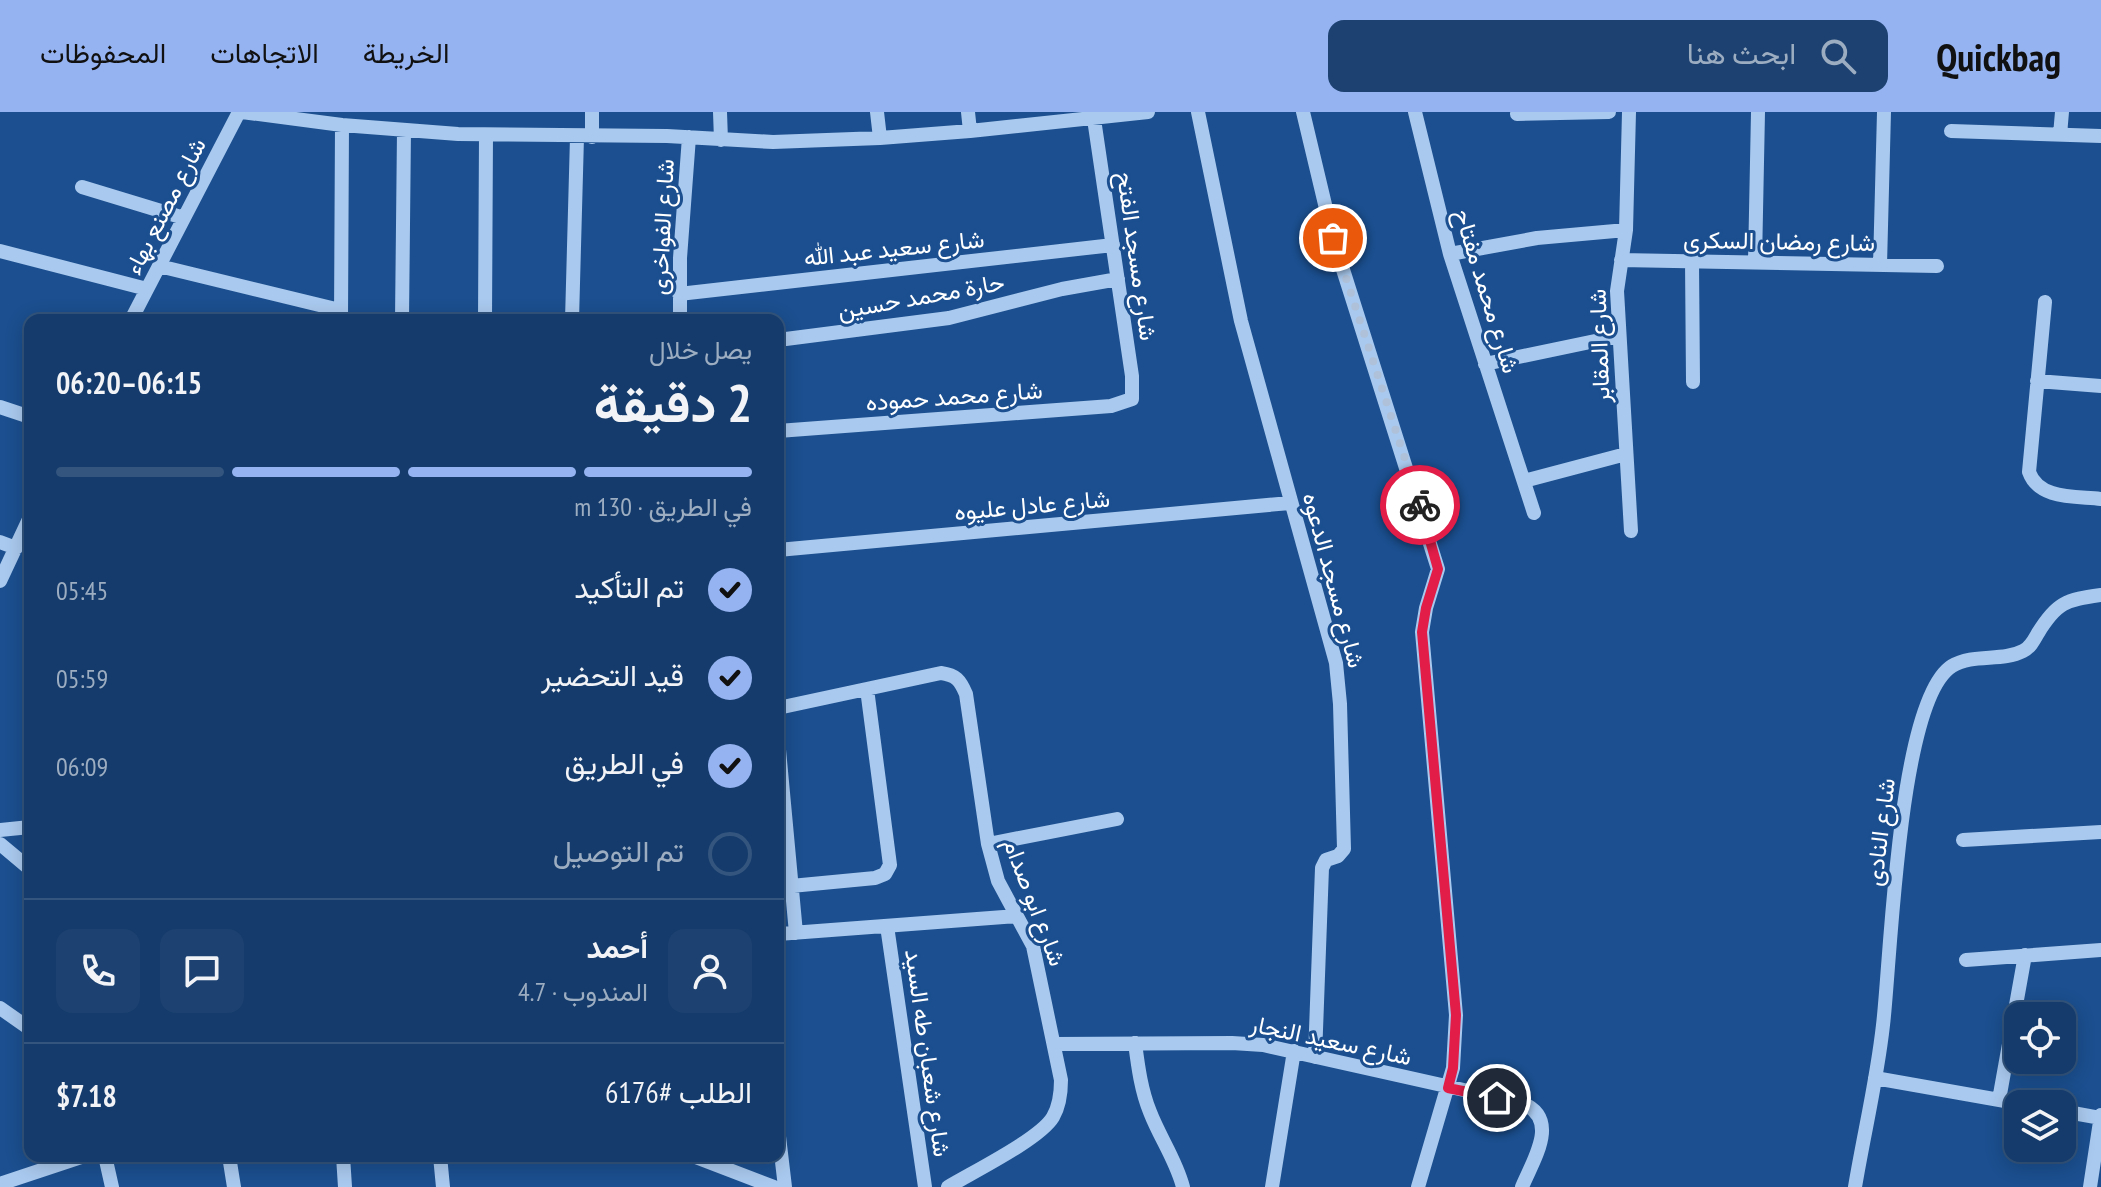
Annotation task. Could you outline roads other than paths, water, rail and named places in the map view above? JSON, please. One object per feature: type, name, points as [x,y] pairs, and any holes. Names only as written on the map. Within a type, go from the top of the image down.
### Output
[{"type":"street","points":[[240,112],[342,125],[486,135],[689,137],[773,142],[970,131],[1148,112]]},
{"type":"street","name":"شارع مصنع بهاء","points":[[134,314],[240,112]]},
{"type":"street","points":[[572,314],[585,137],[592,112]]},
{"type":"street","points":[[720,112],[721,140]]},
{"type":"street","points":[[877,112],[880,138]]},
{"type":"street","points":[[968,112],[970,131]]},
{"type":"street","name":"شارع مسجد الدعوه","points":[[1198,112],[1241,321],[1290,503],[1332,642],[1340,704],[1344,849],[1338,856],[1326,860],[1322,868],[1315,1057]]},
{"type":"street","points":[[1303,112],[1333,238],[1438,569],[1422,632],[1456,1015],[1453,1068],[1418,1187]]},
{"type":"street","name":"شارع محمد مفتاح","points":[[1415,112],[1450,254],[1534,513]]},
{"type":"street","points":[[1517,114],[1609,112]]},
{"type":"street","name":"شارع المقابر","points":[[1629,112],[1626,230],[1617,291],[1631,531]]},
{"type":"street","points":[[1755,262],[1758,112]]},
{"type":"street","points":[[1880,265],[1884,112]]},
{"type":"street","points":[[2060,135],[2062,112]]},
{"type":"street","name":"شارع مسجد الفتح","points":[[1094,119],[1132,376],[1132,399]]},
{"type":"street","points":[[340,314],[342,125]]},
{"type":"street","points":[[402,314],[404,130]]},
{"type":"street","points":[[1951,131],[2101,136]]},
{"type":"street","points":[[485,314],[486,135]]},
{"type":"street","name":"شارع الفواخرى","points":[[680,314],[689,137]]},
{"type":"street","points":[[82,187],[184,218]]},
{"type":"street","points":[[1450,254],[1537,238],[1626,230]]},
{"type":"street","name":"شارع سعيد عبد الله","points":[[679,294],[1113,245]]},
{"type":"street","points":[[0,251],[147,289]]},
{"type":"street","name":"شارع رمضان السكرى","points":[[1621,260],[1937,266]]},
{"type":"street","points":[[1692,261],[1693,382]]},
{"type":"street","points":[[159,266],[336,314]]},
{"type":"street","name":"حارة محمد حسين","points":[[784,339],[949,318],[1062,289],[1118,279]]},
{"type":"street","points":[[2045,302],[2028,463],[2032,481],[2046,492],[2101,499]]},
{"type":"street","points":[[1485,364],[1619,336]]},
{"type":"street","points":[[2037,381],[2101,386]]},
{"type":"street","name":"شارع محمد حموده","points":[[784,431],[1111,406],[1132,399]]},
{"type":"street","points":[[0,407],[24,415]]},
{"type":"street","points":[[1524,481],[1626,454]]},
{"type":"street","name":"شارع عادل عليوه","points":[[784,549],[1290,503]]},
{"type":"street","points":[[0,581],[24,531]]},
{"type":"street","points":[[0,542],[16,548]]},
{"type":"street","name":"شارع النادى","points":[[1855,1187],[1875,1078],[1889,973],[1904,803],[1914,746],[1924,712],[1938,682],[1951,666],[2023,651],[2032,644],[2058,605],[2070,599],[2101,595]]},
{"type":"street","name":"شارع ابو صدام","points":[[867,689],[929,674],[952,675],[960,681],[966,694],[988,844],[998,881],[1036,957],[1061,1080],[1058,1106],[1044,1129],[948,1187]]},
{"type":"street","points":[[784,707],[867,689],[890,865],[885,874],[875,878],[791,886]]},
{"type":"street","points":[[784,807],[796,933]]},
{"type":"street","points":[[988,844],[1117,819]]},
{"type":"street","points":[[0,830],[24,828]]},
{"type":"street","points":[[1963,840],[2101,832]]},
{"type":"street","points":[[0,844],[24,864]]},
{"type":"street","points":[[784,934],[1017,916]]},
{"type":"street","name":"شارع شعبان طه السيد","points":[[887,926],[925,1187]]},
{"type":"street","points":[[1966,960],[2101,950]]},
{"type":"street","points":[[1999,1100],[2025,955]]},
{"type":"street","points":[[0,1008],[24,1025]]},
{"type":"street","points":[[1135,1043],[1148,1108],[1174,1159],[1183,1187]]},
{"type":"street","name":"شارع سعيد النجار","points":[[1054,1044],[1232,1043],[1294,1051],[1522,1103],[1537,1112],[1543,1135],[1522,1187]]},
{"type":"street","points":[[1272,1187],[1294,1051]]},
{"type":"street","points":[[1875,1078],[2004,1101]]},
{"type":"street","points":[[2076,1113],[2101,1117],[2099,1146],[2090,1187]]},
{"type":"street","points":[[3,1180],[64,1162]]},
{"type":"street","points":[[106,1162],[112,1187]]},
{"type":"street","points":[[230,1162],[234,1187]]},
{"type":"street","points":[[343,1162],[345,1187]]},
{"type":"street","points":[[441,1162],[443,1187]]},
{"type":"street","points":[[709,1162],[774,1187]]},
{"type":"street","points":[[782,1162],[785,1187]]}]
